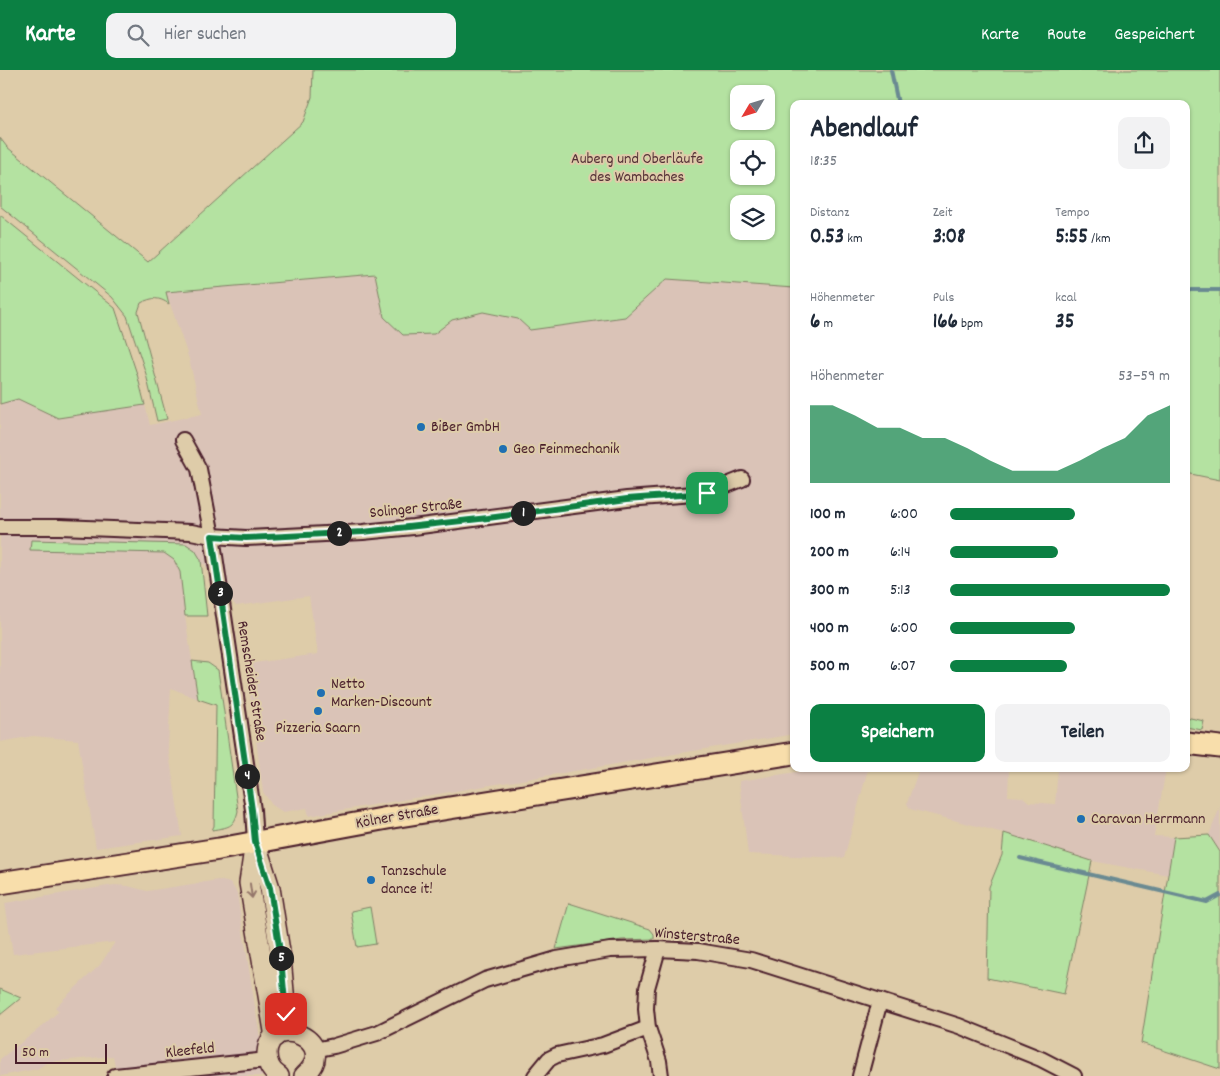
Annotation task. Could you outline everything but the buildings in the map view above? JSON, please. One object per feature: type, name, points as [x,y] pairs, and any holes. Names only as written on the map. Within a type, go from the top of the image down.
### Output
[{"type":"main road","points":[[1190,743],[1220,747]]},
{"type":"main road","name":"Kölner Straße","points":[[0,883],[790,754]]},
{"type":"street","name":"Remscheider Straße","points":[[183,440],[199,469],[212,536],[255,842]]},
{"type":"street","name":"Solinger Straße","points":[[0,527],[60,527],[191,532],[212,536],[246,538],[363,532],[627,499],[707,493],[742,479]]},
{"type":"street","points":[[255,842],[249,883],[283,1034]]},
{"type":"street","points":[[658,949],[647,988],[646,1009],[648,1028],[659,1061],[661,1076]]},
{"type":"street","name":"Winsterstraße","points":[[314,1050],[377,1033],[485,980],[557,959],[610,950],[658,949],[698,951],[751,960],[959,1026],[1041,1059],[1074,1076]]},
{"type":"street","points":[[860,1076],[880,1001]]},
{"type":"street","points":[[535,1076],[549,1059],[558,1055],[603,1044],[648,1028]]},
{"type":"street","points":[[283,1034],[305,1036],[310,1042],[315,1058],[313,1066],[304,1076]]},
{"type":"street","points":[[279,1076],[270,1067],[267,1060],[267,1050],[283,1034]]},
{"type":"street","name":"Kleefeld","points":[[115,1076],[267,1060]]},
{"type":"shaded area","points":[[375,274],[384,317],[434,334],[452,320],[483,312],[518,319],[625,317],[667,279],[790,288],[790,735],[309,816],[307,808],[283,812],[272,805],[263,792],[246,664],[318,654],[309,596],[236,606],[204,564],[180,563],[185,616],[198,699],[171,688],[168,747],[182,836],[96,848],[78,740],[33,736],[0,742],[0,404],[18,399],[58,418],[145,405],[150,425],[202,414],[189,359],[166,292]]},
{"type":"shaded area","points":[[797,772],[867,772],[844,858],[748,854],[739,781]]},
{"type":"shaded area","name":"Caravan Herrmann","points":[[918,772],[1009,772],[1008,796],[1023,797],[1029,802],[1055,804],[1058,772],[1165,772],[1154,836],[1174,837],[1168,875],[1092,861],[1004,833],[910,809],[907,803]]},
{"type":"shaded area","points":[[1220,807],[1220,852],[1209,835]]},
{"type":"shaded area","points":[[218,880],[231,883],[237,893],[266,1076],[117,1076],[113,1056],[48,1062],[37,1069],[0,1076],[0,1059],[59,1011],[55,1007],[100,965],[115,942],[13,954],[5,903],[114,885],[128,886],[147,891]]},
{"type":"green space","name":"Auberg und Oberläufe des Wambaches","points":[[313,70],[1220,70],[1220,480],[1190,474],[1190,100],[790,100],[790,288],[667,279],[625,317],[530,330],[518,319],[483,312],[452,320],[434,334],[403,335],[384,317],[375,274],[166,292],[169,304],[159,299],[149,300],[141,303],[138,312],[167,419],[157,421],[146,374],[127,316],[112,297],[0,206],[0,138],[7,147],[148,262],[303,122],[312,97]]},
{"type":"green space","points":[[0,215],[115,308],[137,374],[145,405],[58,418],[18,399],[0,404]]},
{"type":"green space","points":[[31,540],[186,544],[195,550],[201,560],[207,616],[185,616],[180,572],[174,560],[164,553],[30,550]]},
{"type":"green space","points":[[192,661],[208,663],[218,670],[238,811],[232,824],[212,830],[214,826],[216,705],[198,699]]},
{"type":"green space","points":[[1190,718],[1204,721],[1202,730],[1190,728]]},
{"type":"green space","points":[[1004,833],[1092,861],[1064,994],[987,978],[989,887],[1002,855]]},
{"type":"green space","points":[[1209,835],[1220,852],[1220,1069],[1141,1043],[1174,837]]},
{"type":"green space","points":[[569,903],[650,929],[654,934],[654,939],[622,940],[556,949]]},
{"type":"green space","points":[[370,907],[376,944],[357,947],[351,911]]},
{"type":"green space","points":[[0,989],[21,998],[0,1015]]},
{"type":"waterway","points":[[891,70],[897,100]]},
{"type":"waterway","points":[[1190,290],[1220,290]]},
{"type":"waterway","points":[[1020,858],[1207,902],[1220,895]]},
{"type":"place","name":"BiBer GmbH","points":[[421,427]]},
{"type":"place","name":"Geo Feinmechanik","points":[[503,449]]},
{"type":"place","name":"Netto Marken-Discount","points":[[321,693]]},
{"type":"place","name":"Pizzeria Saarn","points":[[318,711]]},
{"type":"place","name":"Caravan Herrmann","points":[[1081,819]]},
{"type":"place","name":"Tanzschule dance it!","points":[[371,880]]},
{"type":"route","points":[[286,1014],[281,958],[270,888],[255,842],[212,536],[246,538],[363,532],[488,518],[627,499],[707,493]]}]
